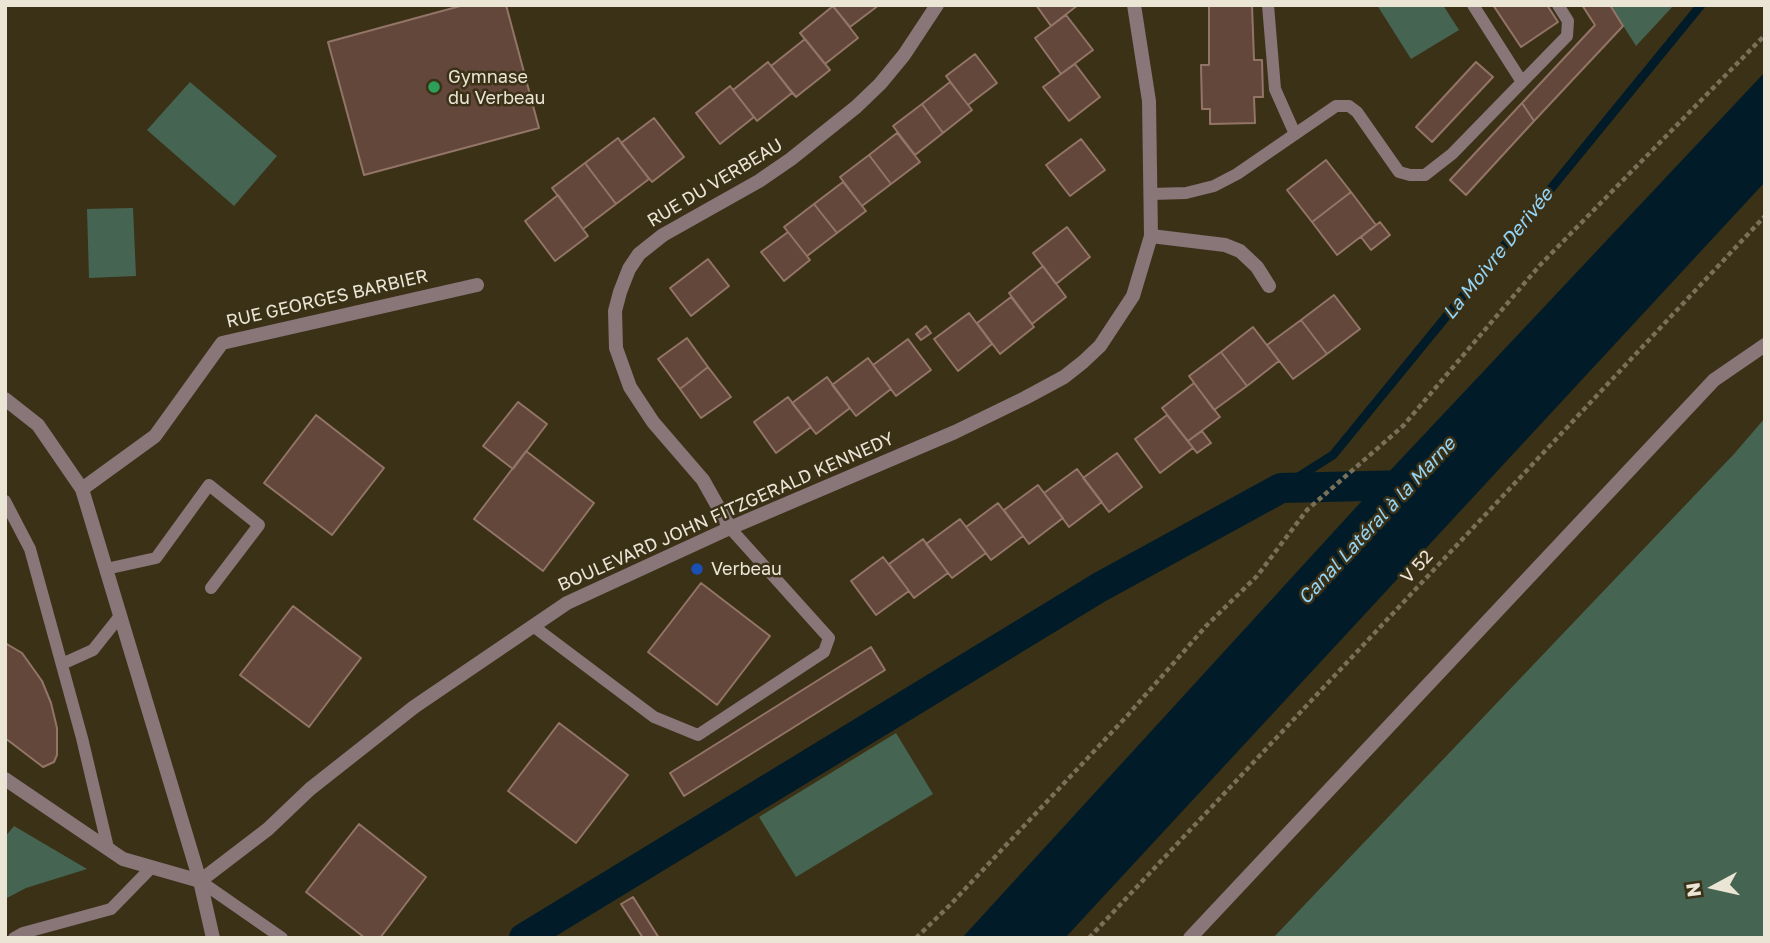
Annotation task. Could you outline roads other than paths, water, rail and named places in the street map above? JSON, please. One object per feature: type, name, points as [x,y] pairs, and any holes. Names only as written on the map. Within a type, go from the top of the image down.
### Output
[{"type":"street","name":"RUE DU VERBEAU","points":[[730,528],[703,480],[653,422],[630,387],[616,348],[615,311],[629,269],[639,254],[663,235],[781,167],[856,107],[904,55],[937,5]]},
{"type":"street","name":"BOULEVARD JOHN FITZGERALD KENNEDY","points":[[200,881],[268,829],[310,789],[404,715],[567,603],[730,528],[955,432],[1064,377],[1100,346],[1133,296],[1151,236],[1149,101],[1134,5]]},
{"type":"street","points":[[1151,236],[1225,245],[1240,251],[1257,267],[1269,286]]},
{"type":"street","name":"RUE GEORGES BARBIER","points":[[82,489],[155,436],[222,343],[477,285]]},
{"type":"street","points":[[1190,938],[1714,380],[1765,345]]},
{"type":"street","points":[[5,398],[38,425],[82,489],[200,881],[213,938]]},
{"type":"street","points":[[5,779],[123,859],[200,881]]},
{"type":"lane","points":[[1268,5],[1275,89],[1295,134]]},
{"type":"lane","points":[[1472,5],[1522,82]]},
{"type":"lane","points":[[1152,194],[1186,193],[1214,187],[1336,106],[1349,106],[1357,112],[1399,172],[1425,175],[1452,154],[1567,36],[1569,21],[1559,5]]},
{"type":"lane","points":[[106,569],[156,558],[209,485],[259,525],[211,588]]},
{"type":"lane","points":[[5,501],[30,549],[82,738],[107,848]]},
{"type":"lane","points":[[533,626],[654,717],[698,735],[824,652],[829,638],[730,528]]},
{"type":"lane","points":[[62,664],[93,650],[120,616]]},
{"type":"lane","points":[[14,938],[23,933],[111,909],[152,867]]},
{"type":"lane","points":[[200,881],[282,938]]},
{"type":"water","name":"Canal Latéral à la Marne","points":[[1765,72],[1765,182],[1065,938],[962,938],[1370,492]]},
{"type":"waterway","name":"La Moivre Derivée","points":[[1281,488],[1333,455],[1701,5]]},
{"type":"waterway","name":"Canal Latéral à la Marne","points":[[524,938],[1100,587],[1281,488],[1409,485]]},
{"type":"place","name":"Gymnase du Verbeau","points":[[434,87]]},
{"type":"place","name":"Verbeau","points":[[697,569]]}]
